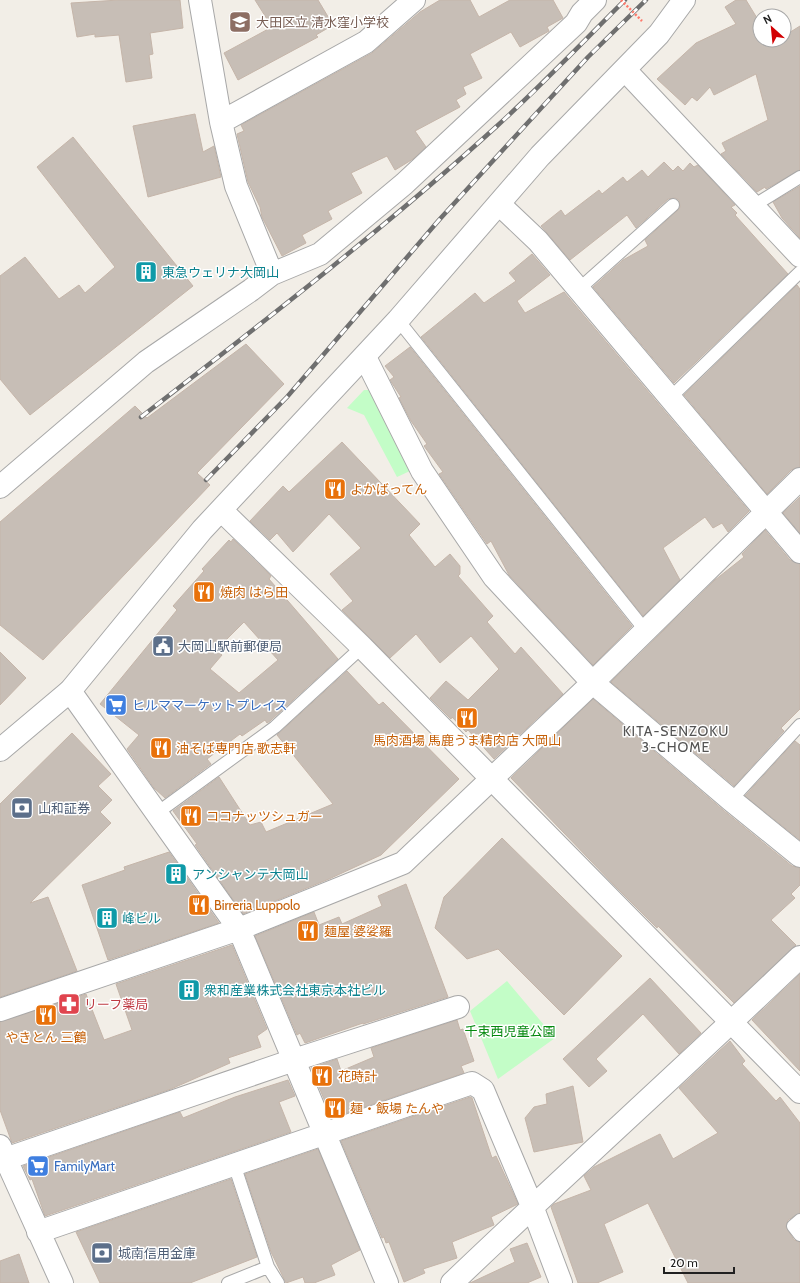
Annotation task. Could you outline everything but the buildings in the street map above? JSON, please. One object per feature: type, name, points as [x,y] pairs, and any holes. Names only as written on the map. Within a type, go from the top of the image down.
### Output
[{"type":"street","points":[[200,0],[221,122],[236,186],[272,274]]},
{"type":"street","points":[[221,122],[366,42],[414,0]]},
{"type":"street","points":[[0,750],[70,690],[164,576],[221,510],[365,357],[540,156],[659,34],[684,0]]},
{"type":"street","points":[[0,487],[146,362],[272,274],[320,254],[404,184],[576,23],[584,4]]},
{"type":"street","points":[[625,70],[800,256]]},
{"type":"street","points":[[499,204],[538,240],[800,552]]},
{"type":"street","points":[[365,357],[422,471],[494,577],[592,682],[731,800],[800,856]]},
{"type":"street","points":[[0,1010],[239,929],[403,863],[492,780],[800,478]]},
{"type":"street","points":[[221,510],[362,647],[800,1092]]},
{"type":"street","points":[[70,690],[239,929],[387,1283]]},
{"type":"street","points":[[452,1283],[532,1206],[731,1023],[800,957]]},
{"type":"street","points":[[62,1283],[3,1152],[458,1007]]},
{"type":"street","points":[[38,1232],[324,1133],[472,1084],[483,1090],[532,1206],[561,1283]]},
{"type":"lane","points":[[753,206],[800,177]]},
{"type":"lane","points":[[578,288],[673,205]]},
{"type":"lane","points":[[670,398],[800,272]]},
{"type":"lane","points":[[398,320],[645,630]]},
{"type":"lane","points":[[157,813],[275,727],[362,647]]},
{"type":"lane","points":[[731,800],[800,725]]},
{"type":"lane","points":[[234,1164],[268,1267],[278,1283]]},
{"type":"lane","points":[[800,1220],[792,1226],[800,1235]]},
{"type":"lane","points":[[228,1283],[268,1267]]},
{"type":"path","points":[[621,0],[642,21]]},
{"type":"green space","points":[[364,390],[373,390],[410,471],[397,477],[364,415],[347,408]]},
{"type":"green space","name":"千束西児童公園","points":[[507,981],[555,1038],[498,1079],[470,1011]]},
{"type":"railway","points":[[141,417],[322,275],[411,202],[546,80],[625,0]]},
{"type":"railway","points":[[206,480],[287,397],[439,220],[511,141],[588,57],[646,0]]},
{"type":"place","name":"大田区立 清水窪小学校","points":[[240,22]]},
{"type":"place","name":"東急ウェリナ大岡山","points":[[146,272]]},
{"type":"place","name":"よかばってん","points":[[335,489]]},
{"type":"place","name":"焼肉 はら田","points":[[204,592]]},
{"type":"place","name":"大岡山駅前郵便局","points":[[163,646]]},
{"type":"place","name":"ヒルママーケットプレイス","points":[[116,705]]},
{"type":"place","name":"馬肉酒場 馬鹿うま精肉店 大岡山","points":[[467,718]]},
{"type":"place","name":"油そば専門店 歌志軒","points":[[161,748]]},
{"type":"place","name":"山和証券","points":[[22,808]]},
{"type":"place","name":"ココナッツシュガー","points":[[191,816]]},
{"type":"place","name":"アンシャンテ大岡山","points":[[176,874]]},
{"type":"place","name":"Birreria Luppolo","points":[[199,905]]},
{"type":"place","name":"峰ビル","points":[[107,918]]},
{"type":"place","name":"麺屋 婆娑羅","points":[[308,931]]},
{"type":"place","name":"衆和産業株式会社東京本社ビル","points":[[189,990]]},
{"type":"place","name":"リーフ薬局","points":[[69,1004]]},
{"type":"place","name":"やきとん 三鶴","points":[[46,1015]]},
{"type":"place","name":"花時計","points":[[322,1076]]},
{"type":"place","name":"麺・飯場 たんや","points":[[335,1108]]},
{"type":"place","name":"FamilyMart","points":[[38,1166]]},
{"type":"place","name":"城南信用金庫","points":[[102,1253]]},
{"type":"district","name":"KITA-SENZOKU 3-CHOME","points":[[676,740]]}]
